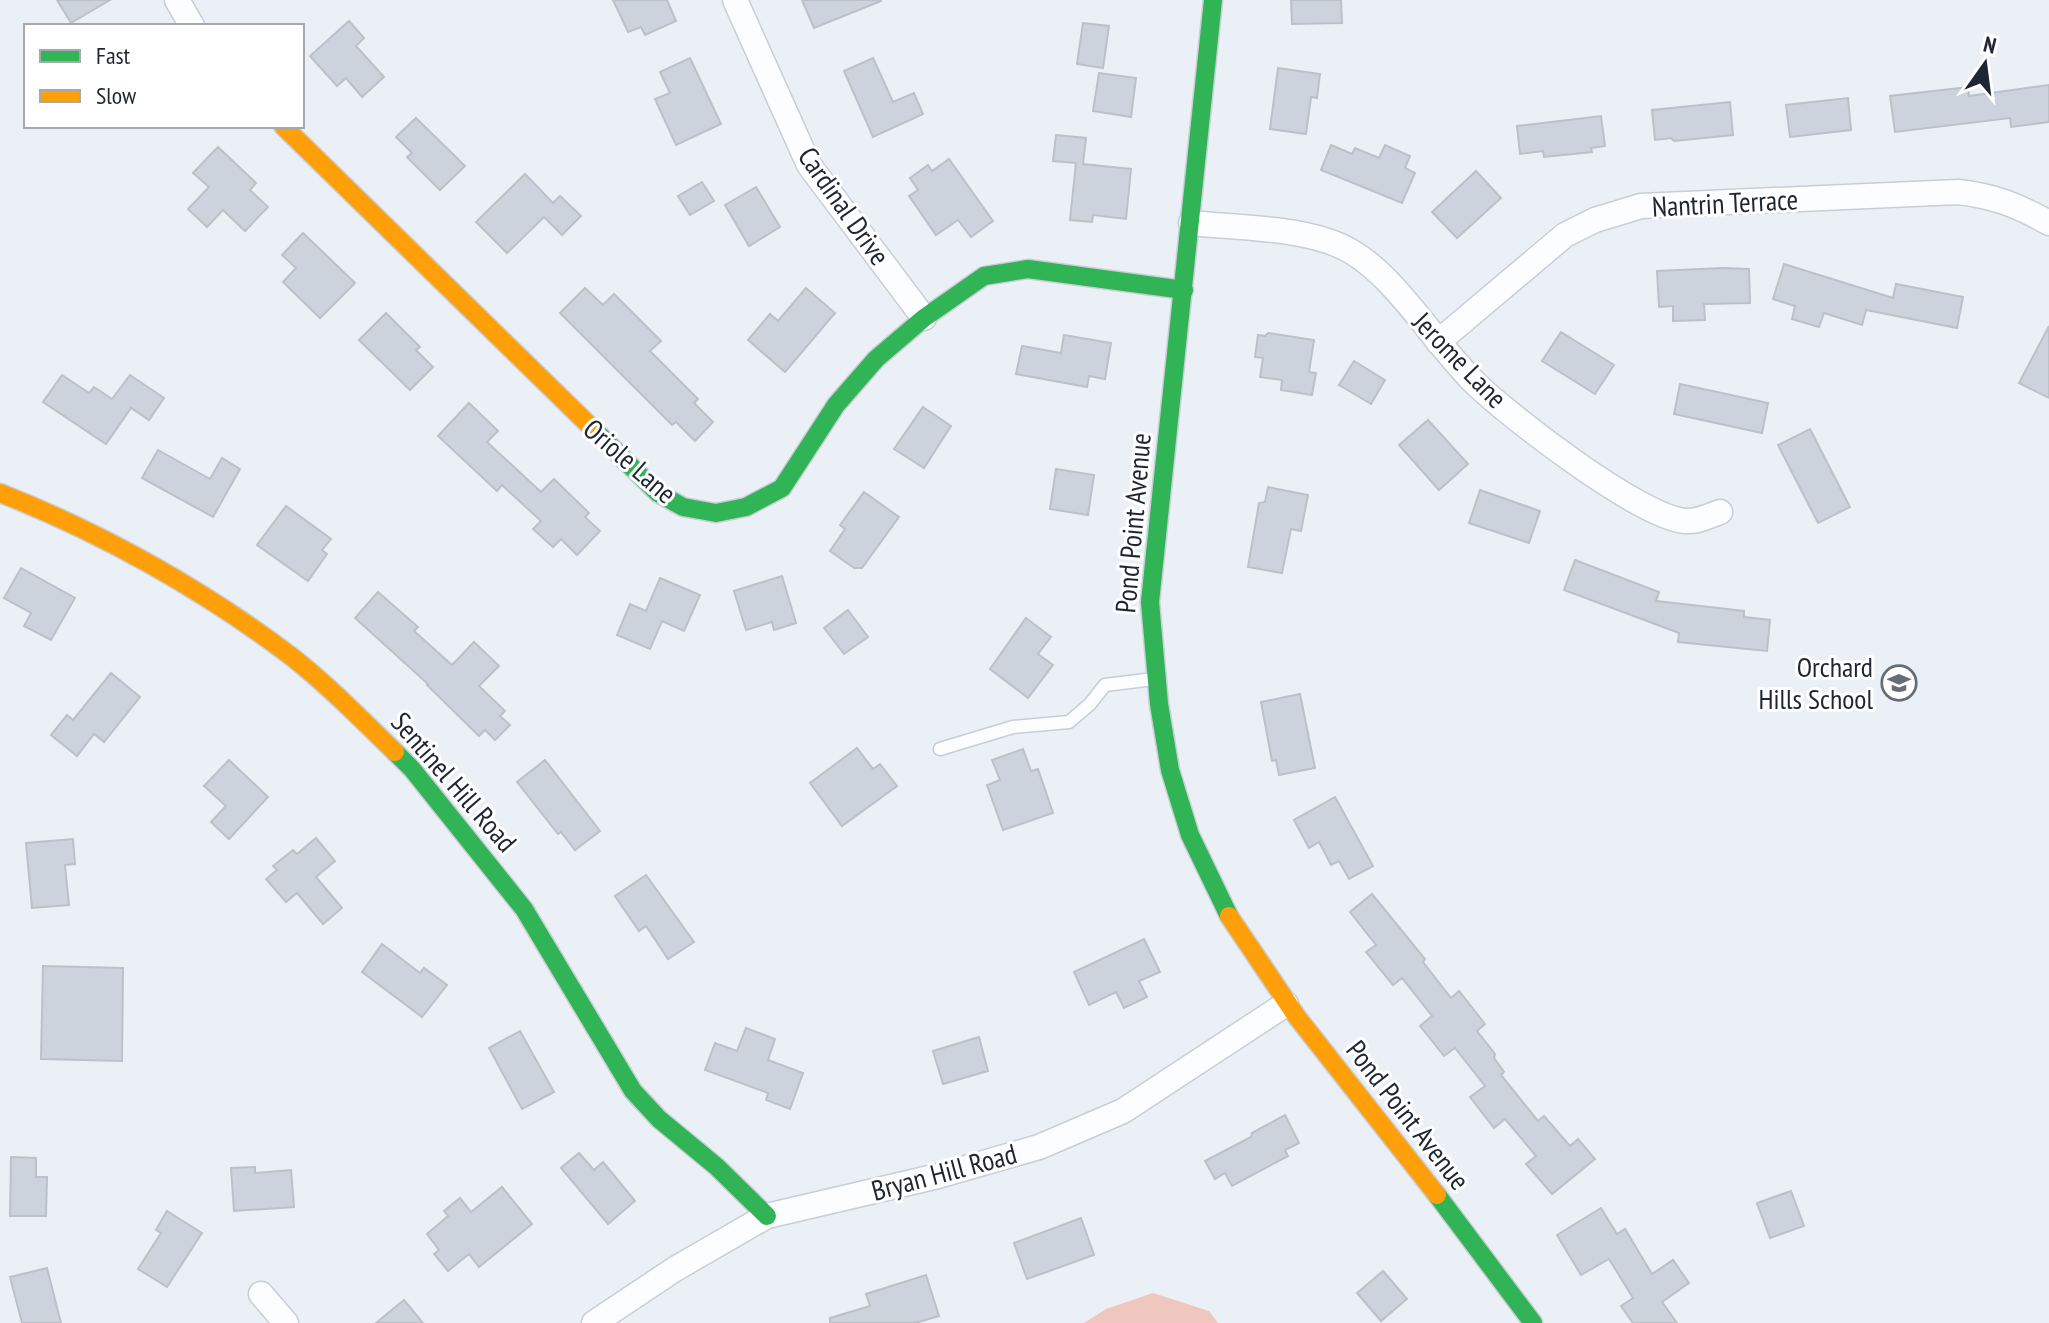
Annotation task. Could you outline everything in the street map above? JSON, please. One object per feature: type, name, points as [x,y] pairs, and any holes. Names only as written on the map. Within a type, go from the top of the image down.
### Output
[{"type":"street","points":[[177,0],[191,24]]},
{"type":"street","name":"Cardinal Drive","points":[[735,0],[809,165],[924,318]]},
{"type":"street","name":"Pond Point Avenue","points":[[1213,0],[1150,602],[1154,679],[1163,739],[1180,804],[1202,865],[1260,969],[1533,1323]]},
{"type":"street","name":"Oriole Lane","points":[[285,128],[658,493],[683,507],[716,513],[733,511],[782,488],[836,405],[876,359],[924,318],[976,280],[1013,270],[1184,290]]},
{"type":"street","name":"Nantrin Terrace","points":[[1438,342],[1565,235],[1595,220],[1641,206],[1958,192],[1986,195],[2017,204],[2049,223]]},
{"type":"street","name":"Jerome Lane","points":[[1191,223],[1291,234],[1351,252],[1378,272],[1477,385],[1557,449],[1660,514],[1674,519],[1699,520],[1720,512]]},
{"type":"street","name":"Sentinel Hill Road","points":[[0,493],[54,514],[228,612],[293,658],[358,716],[412,769],[524,909],[640,1102],[767,1216]]},
{"type":"street","name":"Bryan Hill Road","points":[[594,1323],[675,1269],[767,1216],[938,1176],[1039,1147],[1123,1111],[1286,1004]]},
{"type":"street","points":[[261,1294],[286,1323]]},
{"type":"street","points":[[1508,1323],[1518,1301]]},
{"type":"lane","points":[[940,749],[1013,727],[1069,722],[1090,704],[1105,685],[1154,679]]},
{"type":"shaded area","points":[[1153,1293],[1209,1311],[1218,1323],[1084,1323],[1106,1309]]},
{"type":"building","points":[[57,0],[110,0],[71,23]]},
{"type":"building","points":[[613,0],[667,0],[676,21],[645,35],[641,27],[628,32]]},
{"type":"building","points":[[802,0],[881,0],[881,1],[814,28]]},
{"type":"building","points":[[1291,0],[1341,0],[1342,23],[1292,24]]},
{"type":"building","points":[[349,21],[364,38],[356,46],[384,77],[362,97],[346,78],[337,86],[310,56]]},
{"type":"building","points":[[1083,23],[1109,26],[1103,68],[1077,64]]},
{"type":"building","points":[[690,58],[721,124],[676,145],[655,99],[670,93],[660,72]]},
{"type":"building","points":[[873,58],[893,102],[914,93],[923,114],[873,137],[844,71]]},
{"type":"building","points":[[1278,68],[1320,74],[1317,98],[1311,97],[1306,134],[1270,129]]},
{"type":"building","points":[[1099,73],[1136,78],[1131,117],[1093,111]]},
{"type":"building","points":[[2049,85],[2049,122],[2011,127],[2010,118],[1895,132],[1890,96],[1968,87],[1969,96]]},
{"type":"building","points":[[1848,98],[1851,130],[1790,137],[1786,105]]},
{"type":"building","points":[[1730,102],[1733,135],[1655,140],[1652,110]]},
{"type":"building","points":[[1601,116],[1605,146],[1591,148],[1592,152],[1544,157],[1543,151],[1520,154],[1517,126]]},
{"type":"building","points":[[416,118],[465,166],[440,190],[407,157],[412,153],[396,137]]},
{"type":"building","points":[[1056,135],[1086,138],[1083,164],[1131,169],[1126,219],[1093,215],[1092,222],[1070,220],[1076,163],[1053,161]]},
{"type":"building","points":[[1331,145],[1352,154],[1355,148],[1379,158],[1385,145],[1410,156],[1405,168],[1415,173],[1402,203],[1321,170]]},
{"type":"building","points":[[218,147],[256,183],[250,190],[268,207],[245,231],[223,210],[207,227],[188,209],[209,187],[193,173]]},
{"type":"building","points":[[949,159],[993,221],[971,237],[958,220],[936,235],[909,196],[918,190],[910,178],[928,165],[932,171]]},
{"type":"building","points":[[1476,171],[1501,198],[1457,238],[1432,212]]},
{"type":"building","points":[[525,174],[553,203],[560,196],[581,216],[562,235],[544,217],[507,253],[476,222]]},
{"type":"building","points":[[702,182],[714,201],[690,215],[678,196]]},
{"type":"building","points":[[756,187],[780,227],[749,246],[725,205]]},
{"type":"building","points":[[303,233],[355,283],[320,318],[283,282],[296,268],[282,255]]},
{"type":"building","points":[[1784,264],[1893,298],[1896,284],[1963,297],[1957,328],[1866,310],[1862,325],[1824,313],[1819,327],[1792,319],[1795,306],[1773,299]]},
{"type":"building","points":[[1749,269],[1750,303],[1704,304],[1705,320],[1673,321],[1673,306],[1659,307],[1657,271]]},
{"type":"building","points":[[585,288],[603,305],[614,294],[661,341],[650,351],[698,399],[694,403],[713,422],[695,441],[676,422],[672,425],[560,313]]},
{"type":"building","points":[[806,288],[835,313],[785,372],[748,340],[770,314],[778,321]]},
{"type":"building","points":[[386,313],[420,347],[416,350],[433,367],[410,390],[359,340]]},
{"type":"building","points":[[2049,326],[2049,398],[2019,383]]},
{"type":"building","points":[[1561,332],[1614,365],[1595,394],[1542,361]]},
{"type":"building","points":[[1268,333],[1314,340],[1309,372],[1316,373],[1312,395],[1281,390],[1282,380],[1260,377],[1263,358],[1255,357],[1258,335]]},
{"type":"building","points":[[1064,335],[1111,343],[1105,379],[1089,376],[1087,387],[1016,374],[1022,346],[1061,353]]},
{"type":"building","points":[[1354,361],[1385,380],[1371,404],[1339,385]]},
{"type":"building","points":[[62,375],[89,393],[94,387],[112,399],[130,375],[164,398],[149,420],[131,408],[106,444],[43,402]]},
{"type":"building","points":[[1680,384],[1768,403],[1762,433],[1674,414]]},
{"type":"building","points":[[469,403],[498,431],[487,442],[541,492],[554,479],[589,513],[585,517],[600,531],[577,555],[561,539],[553,547],[533,529],[541,521],[502,485],[497,491],[438,436]]},
{"type":"building","points":[[923,407],[951,426],[924,468],[894,449]]},
{"type":"building","points":[[1428,420],[1468,464],[1439,490],[1399,445]]},
{"type":"building","points":[[1810,429],[1850,507],[1818,523],[1778,445]]},
{"type":"building","points":[[158,450],[210,479],[222,458],[240,469],[213,517],[142,478]]},
{"type":"building","points":[[1056,469],[1094,475],[1088,515],[1050,509]]},
{"type":"building","points":[[1268,487],[1308,495],[1301,531],[1291,529],[1282,573],[1248,567],[1259,503],[1265,502]]},
{"type":"building","points":[[1480,490],[1540,511],[1529,543],[1469,523]]},
{"type":"building","points":[[864,492],[899,517],[862,568],[854,568],[830,551],[845,529],[840,525]]},
{"type":"building","points":[[286,506],[331,539],[322,550],[327,554],[308,581],[257,545]]},
{"type":"building","points":[[1575,560],[1659,592],[1656,601],[1744,611],[1744,617],[1770,620],[1767,651],[1678,642],[1679,633],[1564,590]]},
{"type":"building","points":[[21,568],[75,598],[51,640],[24,626],[31,613],[4,598]]},
{"type":"building","points":[[782,576],[796,623],[774,630],[772,622],[746,630],[734,591]]},
{"type":"building","points":[[660,578],[700,595],[684,631],[662,621],[650,649],[617,635],[630,604],[646,611]]},
{"type":"building","points":[[378,592],[418,627],[414,631],[452,665],[474,642],[499,666],[479,686],[505,711],[500,716],[510,725],[495,740],[485,730],[479,736],[428,684],[355,618]]},
{"type":"building","points":[[848,610],[868,637],[844,654],[824,628]]},
{"type":"building","points":[[1026,618],[1051,637],[1038,654],[1053,665],[1028,698],[990,669]]},
{"type":"building","points":[[111,673],[140,697],[104,742],[94,734],[77,756],[51,735],[67,715],[73,720]]},
{"type":"building","points":[[1300,694],[1315,768],[1279,775],[1276,760],[1272,761],[1261,702]]},
{"type":"building","points":[[857,748],[873,769],[880,764],[897,786],[842,826],[810,783]]},
{"type":"building","points":[[1023,749],[1031,771],[1038,769],[1053,813],[1003,830],[987,785],[1000,780],[992,760]]},
{"type":"building","points":[[229,760],[268,797],[229,839],[211,822],[226,806],[204,786]]},
{"type":"building","points":[[545,760],[600,831],[575,850],[561,832],[558,834],[517,782]]},
{"type":"building","points":[[1335,797],[1373,866],[1349,879],[1339,861],[1331,865],[1319,842],[1309,848],[1294,820]]},
{"type":"building","points":[[316,838],[335,861],[316,877],[342,908],[323,924],[297,893],[286,902],[266,879],[277,870],[273,866],[293,850],[297,854]]},
{"type":"building","points":[[73,839],[75,864],[65,865],[69,905],[32,908],[26,843]]},
{"type":"building","points":[[646,875],[694,942],[668,959],[646,926],[639,931],[615,896]]},
{"type":"building","points":[[1372,894],[1425,959],[1423,962],[1451,998],[1459,991],[1485,1024],[1477,1031],[1495,1054],[1494,1058],[1504,1072],[1501,1075],[1538,1121],[1544,1116],[1570,1146],[1578,1139],[1595,1159],[1552,1194],[1526,1164],[1536,1156],[1505,1119],[1494,1128],[1470,1097],[1485,1086],[1455,1048],[1444,1056],[1420,1026],[1432,1016],[1402,978],[1393,985],[1366,952],[1376,945],[1350,912]]},
{"type":"building","points":[[1144,939],[1160,972],[1139,981],[1147,997],[1124,1008],[1116,992],[1089,1005],[1074,972]]},
{"type":"building","points":[[382,944],[420,973],[424,968],[447,985],[422,1017],[362,972]]},
{"type":"building","points":[[43,966],[123,968],[122,1061],[41,1059]]},
{"type":"building","points":[[746,1028],[775,1039],[768,1060],[803,1073],[790,1109],[766,1100],[768,1093],[705,1070],[715,1043],[737,1051]]},
{"type":"building","points":[[520,1031],[554,1092],[522,1109],[489,1048]]},
{"type":"building","points":[[979,1037],[988,1071],[943,1084],[933,1051]]},
{"type":"building","points":[[1285,1115],[1299,1143],[1285,1150],[1288,1156],[1232,1186],[1225,1173],[1215,1179],[1205,1161]]},
{"type":"building","points":[[579,1153],[594,1170],[603,1162],[635,1201],[608,1224],[561,1168]]},
{"type":"building","points":[[11,1157],[36,1158],[36,1177],[47,1177],[46,1216],[10,1216]]},
{"type":"building","points":[[255,1167],[255,1173],[291,1170],[294,1207],[234,1211],[231,1168]]},
{"type":"building","points":[[502,1187],[532,1224],[479,1267],[469,1254],[448,1271],[434,1254],[439,1250],[427,1234],[448,1216],[444,1211],[460,1198],[471,1212]]},
{"type":"building","points":[[1791,1191],[1804,1226],[1770,1238],[1757,1203]]},
{"type":"building","points":[[1601,1208],[1617,1234],[1625,1229],[1652,1274],[1673,1260],[1689,1283],[1662,1302],[1677,1323],[1633,1323],[1621,1306],[1633,1298],[1609,1259],[1581,1275],[1557,1235]]},
{"type":"building","points":[[167,1211],[202,1233],[167,1287],[138,1269],[161,1233],[156,1230]]},
{"type":"building","points":[[1081,1218],[1094,1255],[1027,1279],[1014,1243]]},
{"type":"building","points":[[47,1268],[61,1323],[22,1323],[10,1277]]},
{"type":"building","points":[[1383,1271],[1407,1299],[1381,1321],[1357,1293]]},
{"type":"building","points":[[926,1275],[939,1316],[915,1323],[830,1323],[830,1318],[870,1306],[866,1294]]},
{"type":"building","points":[[404,1300],[423,1323],[376,1323]]},
{"type":"traffic: fast","points":[[1213,0],[1150,602],[1159,704],[1170,770],[1190,835],[1229,916]]},
{"type":"traffic: fast","points":[[590,426],[658,493],[683,507],[716,513],[746,507],[782,488],[836,405],[876,359],[924,318],[984,276],[1028,269],[1184,290]]},
{"type":"traffic: fast","points":[[395,752],[524,909],[633,1091],[659,1119],[717,1167],[767,1216]]},
{"type":"traffic: fast","points":[[1437,1195],[1533,1323]]},
{"type":"traffic: slow","points":[[285,128],[590,426]]},
{"type":"traffic: slow","points":[[0,493],[114,545],[224,609],[305,668],[395,752]]},
{"type":"traffic: slow","points":[[1229,916],[1297,1017],[1437,1195]]},
{"type":"place","name":"Orchard Hills School","points":[[1899,683]]}]
